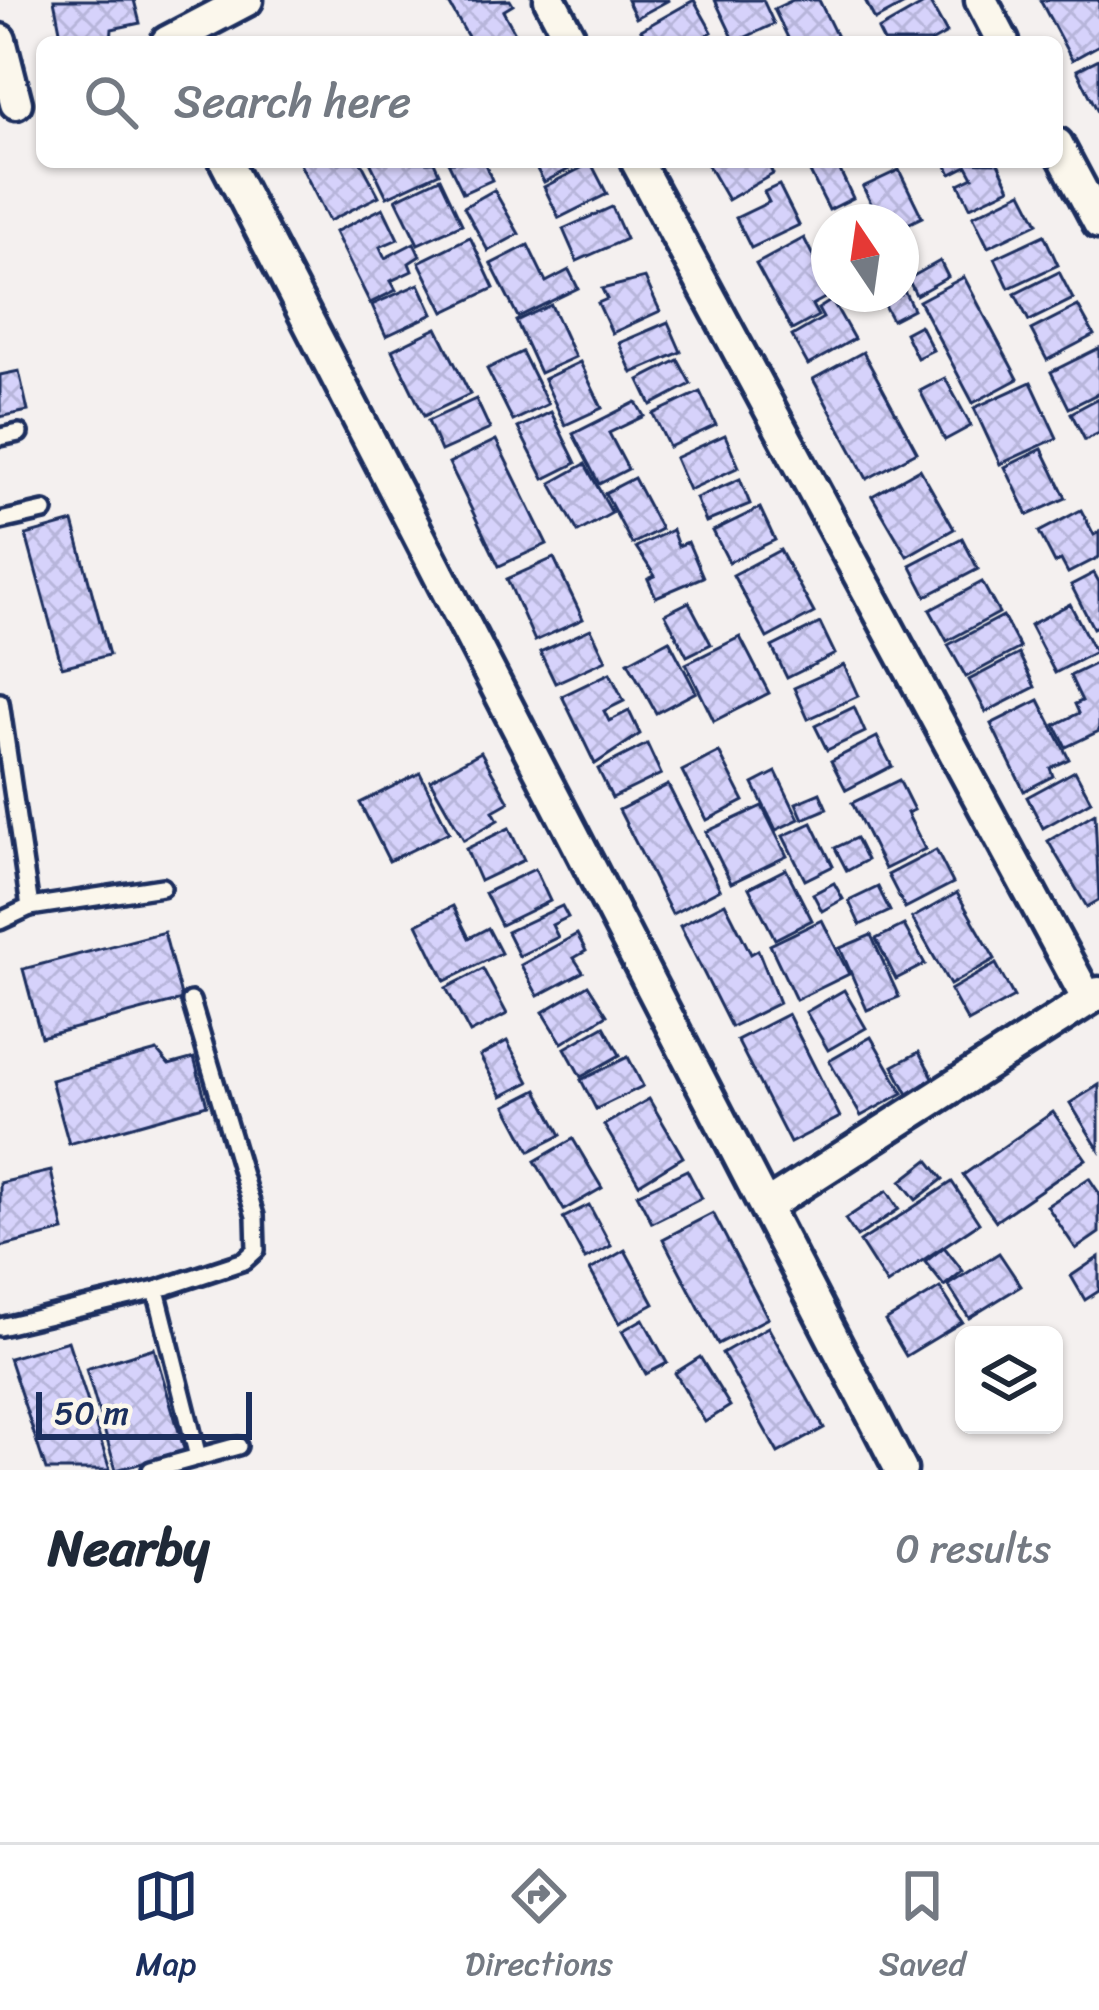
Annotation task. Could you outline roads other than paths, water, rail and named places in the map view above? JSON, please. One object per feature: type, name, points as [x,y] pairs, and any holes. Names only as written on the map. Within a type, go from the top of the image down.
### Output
[{"type":"street","points":[[179,36],[248,0]]},
{"type":"street","points":[[550,0],[569,36]]},
{"type":"street","points":[[981,0],[1000,36]]},
{"type":"street","points":[[0,40],[19,102]]},
{"type":"street","points":[[1063,155],[1099,223]]},
{"type":"street","points":[[229,168],[769,1204],[901,1470]]},
{"type":"street","points":[[640,168],[1094,997],[769,1204]]},
{"type":"lane","points":[[0,437],[19,433]]},
{"type":"lane","points":[[0,521],[44,511]]},
{"type":"lane","points":[[0,702],[30,907]]},
{"type":"lane","points":[[0,921],[30,907],[162,887]]},
{"type":"lane","points":[[0,1328],[156,1290],[244,1261],[256,1250],[255,1216],[191,1001]]},
{"type":"lane","points":[[156,1290],[198,1457]]},
{"type":"lane","points":[[151,1470],[238,1446]]}]
